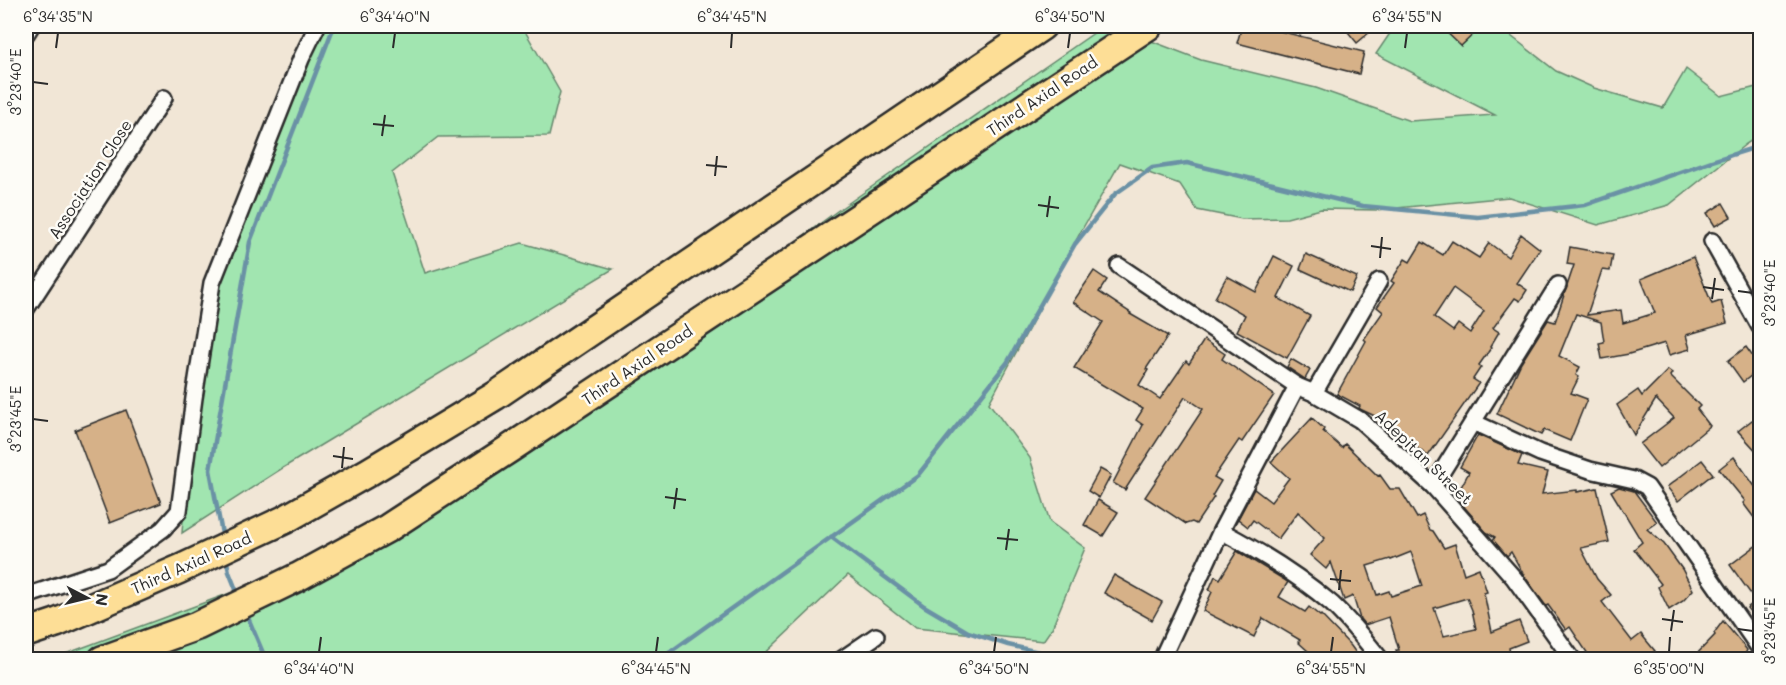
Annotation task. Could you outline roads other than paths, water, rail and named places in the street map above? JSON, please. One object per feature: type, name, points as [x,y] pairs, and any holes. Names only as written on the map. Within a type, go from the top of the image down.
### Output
[{"type":"highway","name":"Third Axial Road","points":[[26,633],[56,623],[180,569],[284,520],[367,473],[495,396],[1042,26]]},
{"type":"highway","name":"Third Axial Road","points":[[102,660],[197,626],[298,577],[388,528],[1148,26]]},
{"type":"street","points":[[26,34],[31,26]]},
{"type":"street","points":[[26,596],[108,570],[163,529],[179,511],[212,283],[301,59],[317,26]]},
{"type":"street","name":"Association Close","points":[[26,309],[164,98]]},
{"type":"street","points":[[1712,242],[1761,327]]},
{"type":"street","name":"Adepitan Street","points":[[1119,266],[1297,386],[1314,393],[1360,420],[1433,486],[1514,578],[1573,660]]},
{"type":"street","points":[[1314,393],[1379,281]]},
{"type":"street","points":[[1433,486],[1558,285]]},
{"type":"street","points":[[1164,654],[1221,531],[1297,386]]},
{"type":"street","points":[[1473,422],[1540,453],[1590,470],[1634,480],[1647,487],[1761,649]]},
{"type":"street","points":[[1221,531],[1254,548],[1295,574],[1334,606],[1381,660]]},
{"type":"street","points":[[841,660],[876,636]]},
{"type":"waterway","points":[[223,539],[210,470],[250,242],[334,26]]},
{"type":"waterway","points":[[659,660],[918,475],[1007,363],[1075,244],[1115,194],[1152,168],[1187,163],[1363,206],[1478,217],[1585,205],[1760,146]]},
{"type":"waterway","points":[[831,537],[924,606],[968,632],[1008,645],[1075,660]]},
{"type":"waterway","points":[[226,557],[239,597]]},
{"type":"waterway","points":[[246,613],[266,660]]}]
